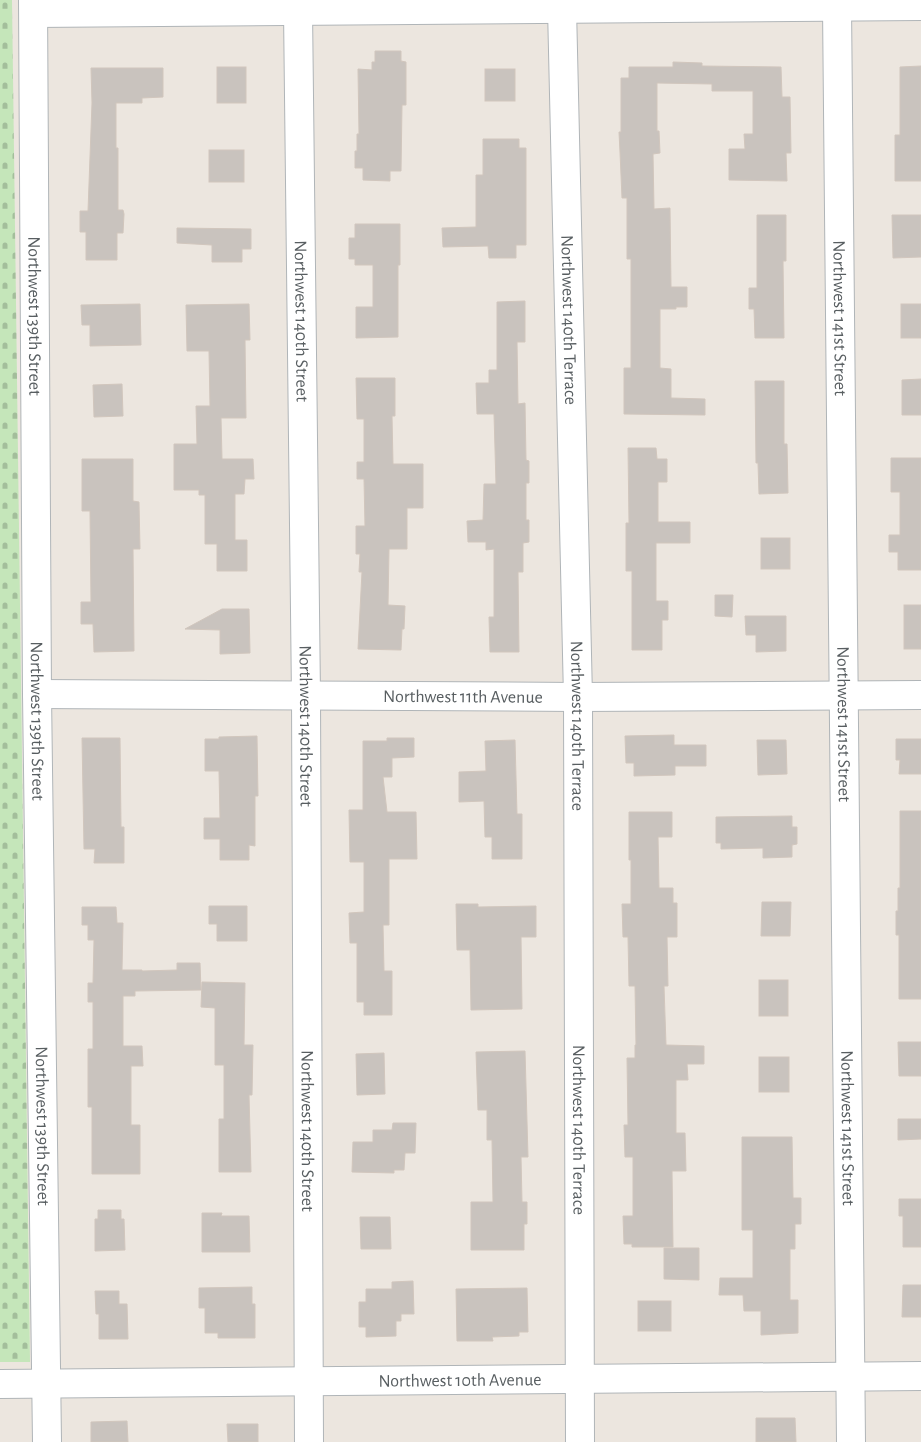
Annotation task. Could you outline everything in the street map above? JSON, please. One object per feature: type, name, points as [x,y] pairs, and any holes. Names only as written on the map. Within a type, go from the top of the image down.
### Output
[{"type":"street","points":[[34,6],[298,10],[921,6]]},
{"type":"street","name":"Northwest 139th Street","points":[[34,6],[37,694],[47,1442]]},
{"type":"street","name":"Northwest 141st Street","points":[[837,6],[842,696],[851,1442]]},
{"type":"street","name":"Northwest 140th Terrace","points":[[562,8],[578,697],[580,1442]]},
{"type":"street","name":"Northwest 140th Street","points":[[298,10],[306,696],[309,1442]]},
{"type":"street","name":"Northwest 11th Avenue","points":[[37,694],[578,697],[921,695]]},
{"type":"street","name":"Northwest 10th Avenue","points":[[0,1384],[921,1376]]},
{"type":"green space","points":[[0,0],[12,0],[30,1362],[0,1362]]},
{"type":"building","points":[[375,51],[401,51],[401,61],[406,62],[406,105],[402,105],[401,171],[390,171],[390,181],[363,180],[363,168],[355,168],[357,134],[359,134],[358,69],[372,70],[372,62],[375,62]]},
{"type":"building","points":[[673,62],[702,63],[702,66],[781,67],[782,97],[790,97],[791,153],[786,153],[787,181],[729,180],[729,149],[745,149],[744,134],[753,134],[753,91],[712,91],[712,84],[657,83],[657,131],[659,131],[660,153],[653,154],[654,209],[670,208],[671,287],[687,287],[687,307],[660,309],[660,368],[671,369],[671,398],[705,399],[705,415],[624,414],[624,368],[631,368],[631,259],[627,259],[627,198],[622,198],[619,132],[621,132],[621,78],[629,78],[629,67],[673,67]]},
{"type":"building","points":[[921,66],[921,181],[895,181],[895,135],[900,135],[900,67]]},
{"type":"building","points":[[217,67],[246,67],[246,103],[217,103]]},
{"type":"building","points":[[91,68],[163,68],[163,97],[142,98],[142,103],[116,103],[118,210],[123,210],[124,214],[123,233],[117,233],[117,260],[86,260],[86,232],[80,232],[80,211],[88,211],[92,103]]},
{"type":"building","points":[[485,69],[515,69],[515,101],[485,101]]},
{"type":"building","points":[[483,139],[519,139],[519,148],[526,148],[526,245],[516,245],[516,258],[489,258],[488,246],[443,247],[442,228],[476,227],[476,175],[483,175]]},
{"type":"building","points":[[209,150],[244,150],[244,182],[209,182]]},
{"type":"building","points":[[757,215],[786,215],[786,261],[783,261],[784,338],[755,338],[754,309],[749,309],[749,288],[757,288]]},
{"type":"building","points":[[892,215],[921,215],[921,257],[893,258]]},
{"type":"building","points":[[355,224],[400,224],[398,337],[356,338],[356,307],[373,307],[373,265],[355,265],[355,259],[349,259],[349,238],[355,238]]},
{"type":"building","points":[[177,228],[251,229],[251,249],[242,249],[242,262],[212,262],[212,245],[177,243]]},
{"type":"building","points":[[525,301],[525,342],[517,342],[518,404],[525,403],[526,460],[529,461],[529,483],[526,483],[526,520],[529,520],[529,542],[523,543],[523,572],[518,572],[519,652],[490,652],[489,617],[494,617],[494,549],[486,550],[486,542],[468,542],[467,521],[483,520],[484,484],[496,484],[494,414],[477,414],[476,383],[489,383],[489,370],[497,370],[497,302]]},
{"type":"building","points":[[140,304],[141,345],[90,346],[90,325],[82,325],[81,305]]},
{"type":"building","points":[[249,304],[250,340],[245,340],[246,418],[221,418],[222,459],[253,459],[254,479],[245,479],[244,494],[235,494],[235,540],[247,540],[247,571],[217,571],[217,544],[205,544],[205,495],[199,495],[199,490],[174,490],[174,444],[197,444],[196,406],[210,406],[209,351],[187,351],[186,305]]},
{"type":"building","points":[[901,304],[921,304],[921,338],[901,338]]},
{"type":"building","points":[[356,378],[395,378],[395,416],[392,416],[393,464],[423,464],[423,508],[407,508],[407,549],[389,549],[388,605],[405,606],[401,650],[358,649],[362,572],[359,572],[360,554],[356,554],[356,526],[365,526],[364,479],[357,479],[357,462],[364,462],[364,419],[357,419]]},
{"type":"building","points":[[921,379],[921,415],[902,415],[902,380]]},
{"type":"building","points":[[755,381],[784,381],[784,444],[787,444],[788,493],[759,494],[758,463],[756,463]]},
{"type":"building","points":[[122,384],[123,416],[94,417],[93,385]]},
{"type":"building","points":[[628,448],[656,448],[657,459],[667,459],[667,482],[658,482],[658,522],[690,522],[690,543],[656,543],[656,601],[668,601],[668,620],[662,620],[662,650],[632,650],[632,571],[626,571],[626,523],[629,523]]},
{"type":"building","points":[[891,458],[921,458],[921,570],[898,570],[898,552],[889,552],[889,535],[900,535],[900,492],[891,492]]},
{"type":"building","points":[[82,459],[133,459],[133,501],[139,502],[140,549],[133,549],[134,651],[94,652],[93,624],[81,624],[81,602],[91,602],[90,511],[82,511]]},
{"type":"building","points":[[761,538],[790,538],[790,569],[761,569]]},
{"type":"building","points":[[715,595],[733,595],[732,617],[715,616]]},
{"type":"building","points":[[904,605],[921,605],[921,649],[904,649]]},
{"type":"building","points":[[222,609],[249,609],[250,653],[220,654],[220,630],[185,629]]},
{"type":"building","points":[[745,616],[786,616],[786,651],[756,652],[756,635],[746,635]]},
{"type":"building","points":[[674,735],[674,745],[706,745],[706,766],[675,766],[675,775],[634,776],[634,763],[626,763],[625,736]]},
{"type":"building","points":[[257,736],[258,796],[255,796],[255,846],[249,845],[249,860],[220,860],[220,839],[204,839],[204,818],[220,818],[219,771],[205,771],[205,739]]},
{"type":"building","points":[[82,738],[120,738],[121,827],[124,827],[124,863],[94,863],[95,849],[84,849]]},
{"type":"building","points":[[387,738],[414,738],[414,757],[392,758],[392,777],[383,777],[387,812],[416,812],[417,859],[389,859],[389,925],[383,925],[384,971],[392,971],[392,1015],[364,1015],[364,1002],[357,1002],[357,943],[350,943],[349,913],[364,912],[364,862],[350,862],[349,810],[363,810],[363,741],[387,741]]},
{"type":"building","points":[[896,739],[921,739],[921,774],[899,774],[900,760],[896,760]]},
{"type":"building","points":[[515,740],[517,814],[522,814],[522,859],[492,859],[492,837],[485,837],[484,801],[459,802],[459,772],[486,771],[485,741]]},
{"type":"building","points":[[757,740],[786,740],[787,774],[758,775]]},
{"type":"building","points":[[900,811],[921,811],[921,999],[899,999],[899,935],[896,935],[896,911],[898,911],[898,888],[900,888]]},
{"type":"building","points":[[629,812],[672,812],[672,837],[658,837],[659,888],[673,888],[673,903],[677,903],[677,937],[667,937],[668,986],[664,986],[666,1045],[704,1046],[704,1064],[687,1064],[688,1080],[676,1080],[676,1133],[685,1133],[686,1171],[672,1171],[673,1247],[632,1247],[632,1244],[624,1244],[623,1216],[633,1216],[633,1157],[625,1157],[624,1125],[628,1125],[627,1058],[635,1058],[636,1045],[635,986],[629,986],[628,937],[623,937],[622,904],[631,904]]},
{"type":"building","points":[[792,816],[792,827],[797,827],[797,844],[792,845],[792,857],[763,858],[763,848],[721,849],[721,843],[716,843],[716,817]]},
{"type":"building","points":[[762,902],[791,902],[790,936],[761,936]]},
{"type":"building","points":[[456,904],[478,904],[478,907],[536,906],[536,937],[521,937],[522,1009],[471,1010],[470,950],[457,950]]},
{"type":"building","points":[[209,906],[247,906],[247,941],[217,941],[217,924],[209,924]]},
{"type":"building","points":[[82,907],[116,907],[117,923],[123,923],[122,970],[177,970],[177,963],[200,963],[201,990],[135,991],[135,996],[123,996],[123,1046],[142,1046],[143,1066],[131,1066],[131,1125],[140,1125],[140,1174],[92,1174],[92,1107],[88,1107],[88,1049],[93,1049],[93,1002],[88,1002],[88,983],[93,983],[94,940],[88,940],[88,925],[82,925]]},
{"type":"building","points":[[759,980],[788,980],[788,1016],[759,1016]]},
{"type":"building","points":[[202,982],[245,983],[244,1045],[253,1045],[252,1095],[249,1095],[251,1172],[219,1172],[219,1119],[224,1119],[224,1065],[215,1065],[215,1008],[201,1007]]},
{"type":"building","points":[[898,1042],[921,1042],[921,1076],[899,1076]]},
{"type":"building","points":[[525,1051],[528,1157],[521,1157],[522,1202],[527,1202],[527,1224],[524,1224],[524,1250],[471,1250],[471,1202],[493,1202],[492,1140],[487,1140],[487,1110],[478,1110],[476,1052]]},
{"type":"building","points":[[384,1053],[385,1094],[357,1095],[356,1054]]},
{"type":"building","points":[[759,1057],[789,1057],[789,1092],[759,1092]]},
{"type":"building","points":[[898,1119],[921,1119],[921,1139],[898,1140]]},
{"type":"building","points":[[393,1123],[416,1123],[415,1153],[405,1153],[404,1170],[394,1170],[394,1173],[352,1172],[353,1142],[373,1142],[373,1130],[392,1130]]},
{"type":"building","points":[[742,1137],[792,1137],[793,1198],[801,1198],[801,1224],[795,1224],[795,1249],[790,1249],[790,1300],[798,1300],[798,1333],[761,1335],[761,1311],[744,1311],[743,1295],[719,1295],[720,1278],[753,1278],[753,1230],[742,1230]]},
{"type":"building","points":[[899,1199],[921,1199],[921,1247],[903,1247],[903,1216],[899,1216]]},
{"type":"building","points":[[98,1210],[121,1210],[121,1219],[124,1219],[125,1250],[95,1251],[95,1219],[98,1219]]},
{"type":"building","points":[[202,1213],[222,1213],[221,1216],[249,1216],[250,1252],[202,1252]]},
{"type":"building","points":[[360,1217],[390,1217],[391,1249],[361,1249]]},
{"type":"building","points":[[664,1248],[699,1248],[699,1280],[664,1279]]},
{"type":"building","points":[[413,1281],[414,1314],[401,1314],[401,1321],[396,1321],[396,1336],[366,1337],[366,1327],[359,1327],[359,1302],[366,1302],[366,1289],[392,1289],[392,1282]]},
{"type":"building","points":[[903,1285],[921,1285],[921,1317],[902,1317]]},
{"type":"building","points":[[252,1287],[252,1304],[255,1304],[255,1338],[218,1338],[218,1333],[205,1333],[205,1308],[199,1308],[199,1288]]},
{"type":"building","points":[[527,1288],[528,1332],[519,1332],[519,1336],[492,1337],[493,1341],[457,1341],[456,1289]]},
{"type":"building","points":[[95,1291],[119,1291],[119,1304],[127,1304],[128,1339],[99,1339],[99,1314],[96,1314]]},
{"type":"building","points":[[638,1301],[671,1301],[671,1331],[638,1331]]},
{"type":"building","points":[[756,1418],[795,1418],[796,1442],[756,1442]]},
{"type":"building","points":[[127,1421],[128,1442],[91,1442],[91,1422]]},
{"type":"building","points":[[227,1424],[258,1424],[258,1442],[228,1442]]}]
